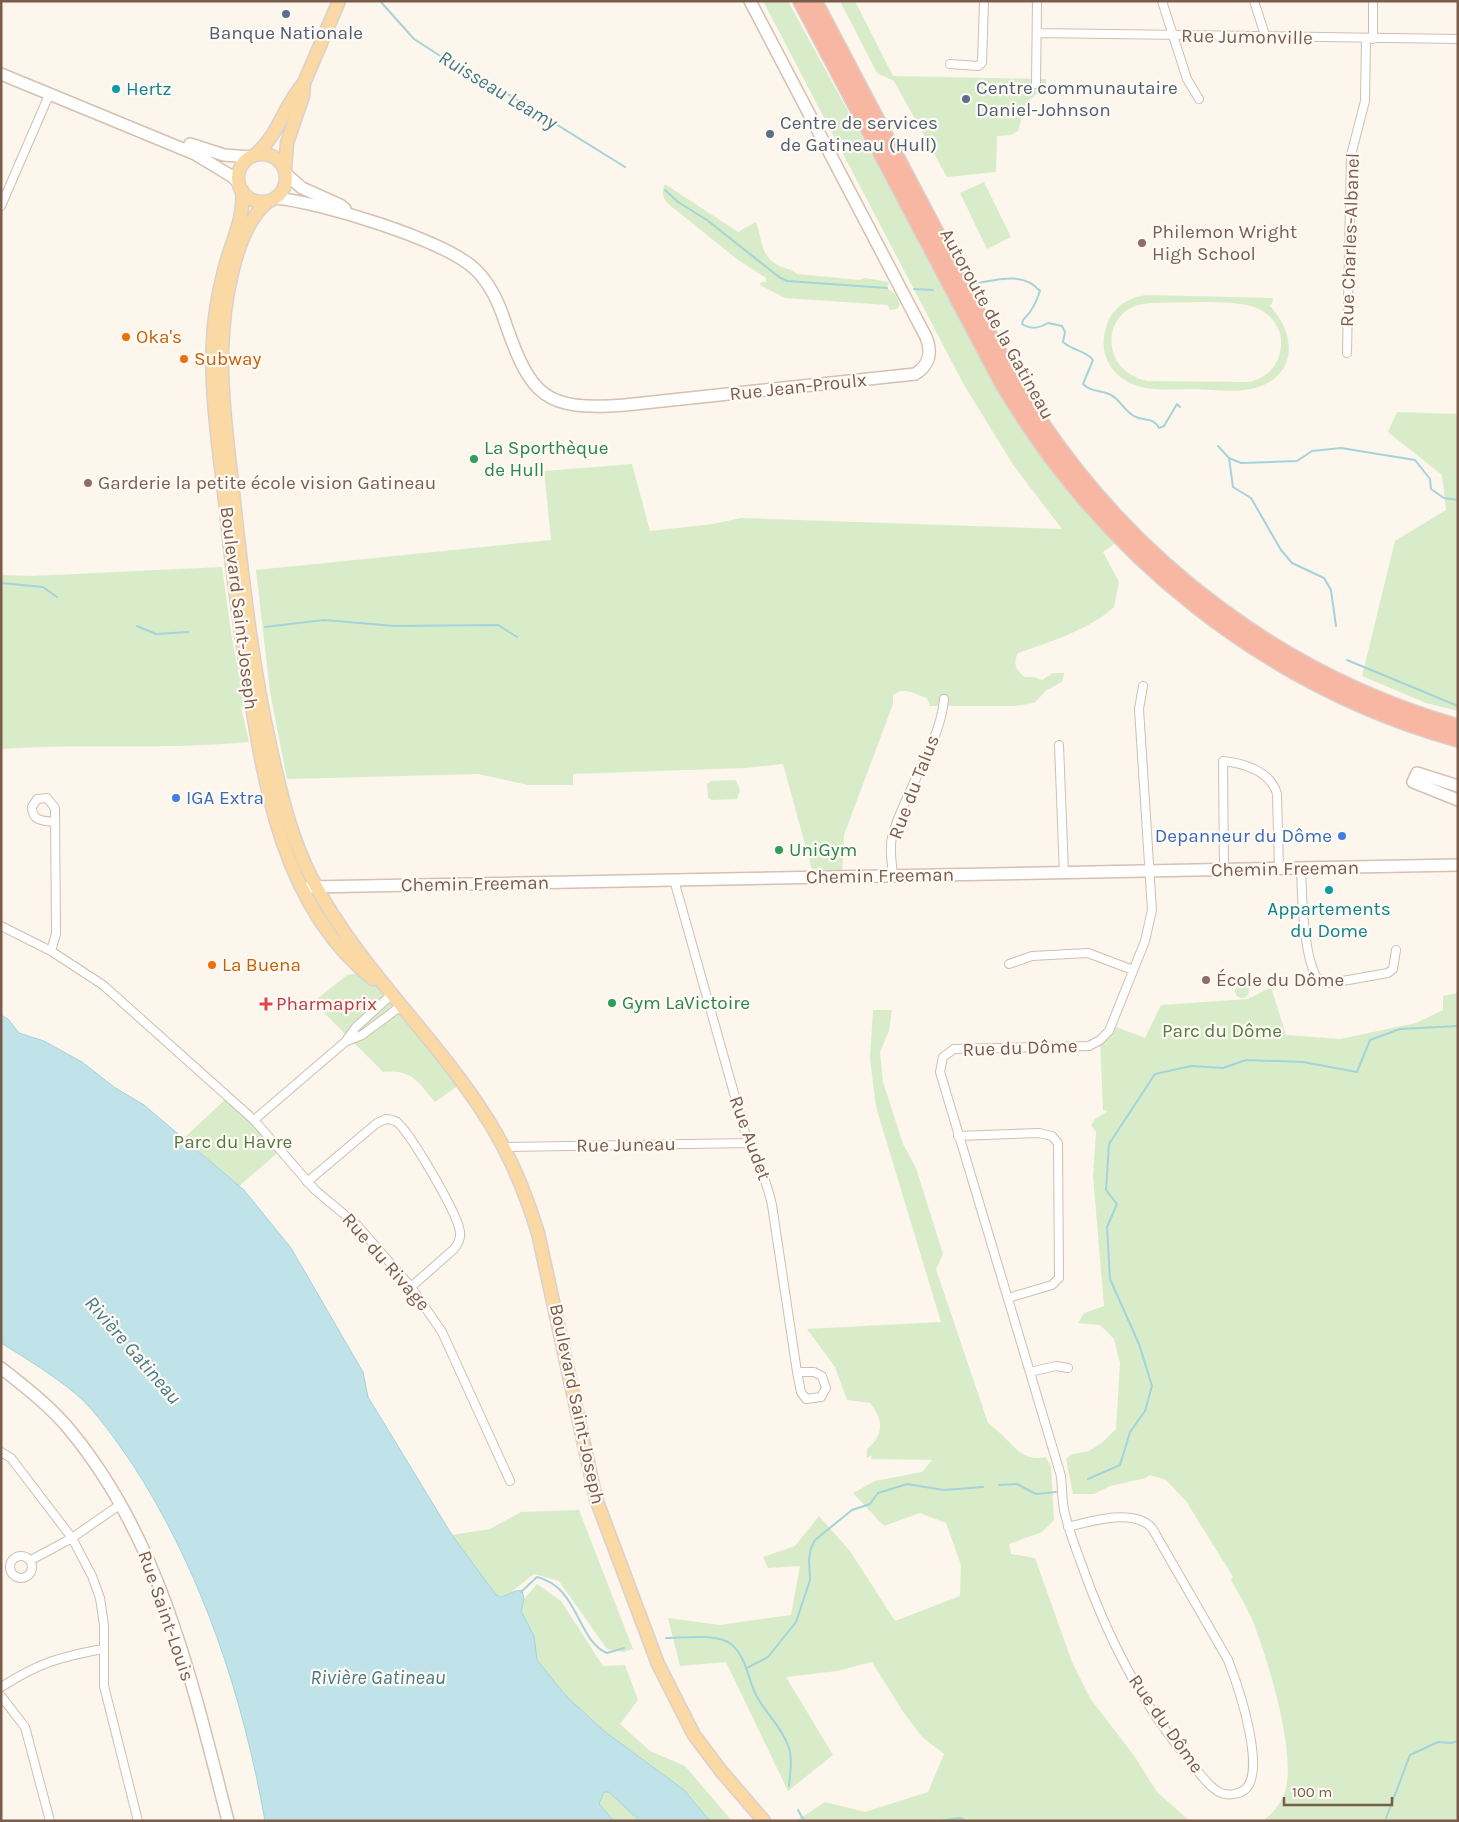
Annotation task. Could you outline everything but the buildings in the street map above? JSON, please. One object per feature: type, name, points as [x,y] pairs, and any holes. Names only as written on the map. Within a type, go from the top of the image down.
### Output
[{"type":"highway","name":"Autoroute de la Gatineau","points":[[801,1],[1000,377],[1040,442],[1095,511],[1128,547],[1179,593],[1263,654],[1354,702],[1398,720],[1458,739]]},
{"type":"highway","name":"Autoroute de la Gatineau","points":[[814,1],[1006,367],[1048,434],[1103,503],[1144,546],[1188,586],[1226,615],[1276,648],[1363,694],[1458,728]]},
{"type":"main road","points":[[304,83],[294,93],[280,126],[270,140],[241,166],[241,187],[254,200],[272,199],[285,185],[287,143],[303,96],[304,83],[338,1]]},
{"type":"main road","points":[[253,156],[262,154],[276,158],[285,172]]},
{"type":"main road","name":"Boulevard Saint-Joseph","points":[[241,187],[242,210],[224,268],[214,323],[212,357],[237,617],[257,742],[278,831],[302,887],[322,922],[344,952],[389,993]]},
{"type":"main road","name":"Boulevard Saint-Joseph","points":[[272,199],[258,210],[250,224],[236,262],[227,307],[222,357],[241,562],[262,705],[290,827],[317,888],[338,922],[389,993],[466,1089],[488,1120],[503,1147],[528,1204],[538,1233],[587,1469],[596,1499],[658,1664],[694,1735],[721,1771],[764,1821]]},
{"type":"street","name":"Rue Jean-Proulx","points":[[272,199],[306,202],[350,214],[448,251],[475,269],[494,294],[524,372],[535,386],[546,395],[570,405],[592,407],[626,405],[915,374],[925,366],[930,357],[926,337],[750,1]]},
{"type":"street","points":[[950,64],[978,66],[982,62],[984,1]]},
{"type":"street","points":[[1036,84],[1037,1]]},
{"type":"street","points":[[1162,1],[1187,79],[1199,99]]},
{"type":"street","points":[[1254,1],[1266,38]]},
{"type":"street","name":"Rue Charles-Albanel","points":[[1347,353],[1351,155],[1365,100],[1373,1]]},
{"type":"street","name":"Rue Jumonville","points":[[1037,34],[1458,39]]},
{"type":"street","points":[[1,74],[208,160],[241,187]]},
{"type":"street","points":[[1,206],[49,95]]},
{"type":"street","points":[[154,136],[164,136],[224,155],[253,156]]},
{"type":"street","name":"Rue Jean-Proulx","points":[[285,172],[302,188],[340,205],[350,214]]},
{"type":"street","name":"Rue du Dôme","points":[[1068,1526],[1094,1520],[1131,1517],[1143,1520],[1152,1528],[1228,1660],[1237,1684],[1245,1711],[1254,1765],[1251,1783],[1242,1792],[1229,1794],[1216,1791],[1164,1728],[1114,1644],[1090,1589],[1068,1526],[1060,1476],[1030,1372],[940,1078],[942,1061],[947,1052],[959,1048],[1095,1044],[1109,1031],[1146,941],[1151,918],[1150,872],[1139,709],[1143,686]]},
{"type":"street","name":"Rue du Talus","points":[[893,875],[891,848],[894,831],[934,735],[944,700]]},
{"type":"street","points":[[1059,745],[1064,873]]},
{"type":"street","points":[[1224,870],[1222,760],[1241,764],[1264,775],[1275,785],[1277,794],[1279,869]]},
{"type":"street","points":[[1458,786],[1417,773],[1413,782],[1458,800]]},
{"type":"street","points":[[51,951],[56,934],[55,822]]},
{"type":"street","name":"Chemin Freeman","points":[[302,887],[1458,866]]},
{"type":"street","points":[[1302,868],[1304,916],[1312,964],[1319,981],[1331,983],[1388,973],[1393,970],[1396,950]]},
{"type":"street","name":"Rue Audet","points":[[674,880],[748,1143],[762,1169],[769,1192],[797,1372]]},
{"type":"street","name":"Rue du Rivage","points":[[1,926],[51,951],[119,998],[254,1120],[307,1182],[326,1200],[349,1217],[412,1287],[442,1332],[510,1481]]},
{"type":"street","points":[[1008,964],[1032,956],[1088,954],[1133,970]]},
{"type":"street","points":[[254,1120],[345,1042],[356,1027],[389,993]]},
{"type":"street","points":[[345,1042],[362,1034],[400,1006]]},
{"type":"street","points":[[307,1182],[377,1123],[386,1119],[399,1124],[423,1159],[449,1205],[460,1234],[459,1242],[454,1249],[412,1287]]},
{"type":"street","points":[[958,1136],[1039,1133],[1052,1136],[1058,1144],[1059,1278],[1052,1285],[1008,1298]]},
{"type":"street","name":"Rue Juneau","points":[[503,1147],[748,1143]]},
{"type":"street","points":[[1030,1372],[1056,1366],[1068,1368]]},
{"type":"street","name":"Rue Saint-Louis","points":[[1,1368],[22,1384],[68,1428],[121,1504],[153,1568],[174,1629],[228,1821]]},
{"type":"street","points":[[1,1452],[11,1458],[72,1538],[92,1576],[100,1598],[104,1625],[104,1686],[138,1821]]},
{"type":"street","points":[[31,1560],[72,1538],[121,1504]]},
{"type":"street","points":[[1,1687],[33,1667],[50,1660],[103,1649]]},
{"type":"street","points":[[1,1696],[25,1727],[50,1821]]},
{"type":"green space","points":[[763,1],[788,1],[1017,422],[1062,485],[1114,544],[1103,552],[1119,582],[1114,607],[1105,615],[1082,628],[1056,640],[1018,653],[1016,666],[1025,677],[1034,677],[1042,680],[1053,673],[1064,673],[1062,682],[1047,690],[1034,703],[1015,706],[930,706],[927,698],[910,692],[901,691],[893,695],[893,704],[844,835],[842,876],[814,877],[783,764],[745,768],[573,774],[573,785],[528,785],[478,774],[287,779],[270,692],[256,570],[551,540],[544,471],[632,464],[650,531],[713,524],[741,518],[1062,529],[1014,466],[964,385]]},
{"type":"green space","points":[[840,1],[855,1],[893,76],[1046,79],[1046,90],[1033,96],[1029,101],[1018,131],[1011,135],[997,136],[996,172],[947,177],[894,81],[877,73]]},
{"type":"green space","points":[[984,182],[1011,237],[987,249],[960,193]]},
{"type":"green space","points":[[665,184],[738,232],[756,222],[765,252],[779,266],[797,274],[859,280],[865,278],[889,282],[887,288],[895,294],[900,304],[897,309],[890,310],[888,305],[785,298],[760,285],[761,282],[766,282],[766,278],[738,260],[666,202],[663,193]]},
{"type":"green space","points":[[1140,296],[1273,298],[1272,304],[1269,305],[1278,316],[1288,340],[1289,352],[1286,364],[1280,374],[1269,382],[1255,388],[1225,391],[1159,389],[1136,386],[1117,374],[1109,364],[1104,351],[1104,337],[1108,321],[1116,309],[1127,301]],"holes":[[[1151,303],[1233,303],[1261,310],[1272,319],[1281,338],[1276,363],[1265,375],[1249,382],[1147,381],[1131,375],[1120,365],[1113,352],[1114,326],[1122,315],[1134,307]]]},
{"type":"green space","points":[[1397,412],[1458,414],[1458,711],[1426,703],[1362,676],[1395,541],[1446,510],[1442,475],[1388,432]]},
{"type":"green space","points":[[222,567],[232,639],[245,705],[241,707],[249,742],[187,746],[63,746],[1,749],[1,575],[32,576]]},
{"type":"green space","points":[[736,780],[740,791],[737,799],[712,800],[708,798],[707,784],[711,781]]},
{"type":"green space","points":[[365,972],[387,990],[462,1083],[435,1102],[414,1078],[401,1073],[383,1072],[313,1002],[347,975]]},
{"type":"green space","points":[[1239,984],[1245,984],[1249,991],[1245,998],[1239,998],[1235,994],[1235,988]]},
{"type":"green space","name":"Parc du Dôme","points":[[1271,987],[1286,1035],[1340,1039],[1416,1023],[1443,1010],[1443,996],[1458,993],[1458,1821],[1262,1821],[1276,1808],[1285,1792],[1288,1775],[1287,1754],[1284,1730],[1265,1655],[1251,1617],[1231,1580],[1233,1577],[1186,1501],[1166,1480],[1150,1475],[1146,1478],[1110,1486],[1094,1494],[1073,1494],[1066,1459],[1074,1454],[1096,1447],[1116,1429],[1120,1363],[1114,1339],[1100,1325],[1078,1323],[1084,1313],[1104,1306],[1093,1176],[1096,1132],[1091,1125],[1095,1119],[1108,1111],[1103,1110],[1100,1040],[1111,1025],[1145,1038],[1161,1005],[1248,999]]},
{"type":"green space","points":[[873,1010],[892,1010],[889,1031],[880,1052],[883,1082],[903,1144],[916,1168],[943,1254],[936,1269],[988,1423],[1023,1454],[1033,1458],[1046,1457],[1051,1467],[1054,1520],[1042,1532],[1009,1544],[1011,1554],[1035,1558],[1072,1662],[1090,1698],[1135,1757],[1157,1792],[1190,1821],[796,1821],[825,1802],[865,1812],[928,1792],[944,1754],[922,1737],[902,1710],[872,1662],[837,1671],[786,1677],[833,1755],[788,1791],[726,1662],[680,1666],[668,1618],[720,1625],[791,1615],[800,1566],[768,1568],[763,1557],[795,1546],[819,1516],[850,1551],[895,1621],[960,1596],[961,1565],[946,1523],[920,1513],[884,1526],[853,1493],[875,1481],[922,1472],[932,1460],[871,1459],[872,1455],[867,1458],[867,1449],[873,1444],[879,1433],[880,1421],[878,1415],[870,1403],[847,1400],[835,1367],[807,1329],[941,1322],[876,1107],[870,1059]]},
{"type":"green space","name":"Parc du Havre","points":[[228,1097],[281,1150],[239,1186],[184,1138]]},
{"type":"green space","points":[[579,1510],[633,1649],[623,1652],[607,1649],[559,1581],[534,1574],[506,1596],[496,1595],[452,1535],[490,1529],[521,1512]]},
{"type":"green space","points":[[537,1584],[561,1601],[603,1666],[625,1665],[638,1700],[620,1724],[650,1751],[685,1766],[732,1821],[710,1821],[684,1790],[604,1731],[566,1696],[537,1660],[534,1636],[521,1611],[524,1599]]},
{"type":"green space","points":[[604,1792],[609,1792],[640,1821],[614,1821],[599,1804]]},
{"type":"water","name":"Rivière Gatineau","points":[[1,1015],[8,1019],[19,1033],[44,1041],[82,1062],[114,1087],[144,1105],[244,1190],[291,1248],[363,1372],[368,1397],[452,1535],[496,1595],[503,1596],[516,1591],[522,1591],[524,1599],[521,1611],[534,1636],[537,1660],[566,1696],[604,1731],[684,1790],[710,1821],[640,1821],[609,1792],[604,1792],[599,1804],[614,1821],[265,1821],[245,1728],[217,1636],[180,1548],[158,1506],[133,1465],[99,1418],[84,1401],[49,1374],[1,1343]]},
{"type":"waterway","name":"Ruisseau Leamy","points":[[380,1],[414,39],[473,77],[485,80],[625,167]]},
{"type":"waterway","name":"Ruisseau Leamy","points":[[665,190],[678,202],[707,220],[779,277],[787,281],[887,288]]},
{"type":"waterway","name":"Ruisseau Leamy","points":[[978,283],[1011,278],[1027,281],[1034,285],[1040,291],[1033,307],[1022,324],[1032,328],[1048,323],[1062,326],[1065,332],[1063,342],[1086,354],[1093,360],[1083,384],[1086,387],[1113,396],[1132,415],[1154,422],[1159,428],[1164,426],[1177,404],[1180,407]]},
{"type":"waterway","name":"Ruisseau Leamy","points":[[914,289],[933,290]]},
{"type":"waterway","name":"Ruisseau Leamy","points":[[1218,446],[1229,458],[1241,463],[1297,461],[1312,451],[1341,448],[1415,460],[1430,479],[1431,489],[1444,498],[1458,500]]},
{"type":"waterway","points":[[1229,458],[1233,487],[1251,498],[1281,550],[1292,563],[1324,578],[1331,590],[1336,626]]},
{"type":"waterway","points":[[1,583],[43,587],[57,597]]},
{"type":"waterway","points":[[265,627],[324,620],[395,626],[498,625],[517,637]]},
{"type":"waterway","points":[[137,626],[156,634],[188,632]]},
{"type":"waterway","points":[[1347,660],[1458,706]]},
{"type":"waterway","points":[[1088,1479],[1120,1465],[1130,1432],[1145,1411],[1152,1386],[1139,1344],[1110,1279],[1107,1227],[1117,1204],[1106,1190],[1109,1144],[1155,1074],[1191,1066],[1223,1068],[1246,1060],[1303,1062],[1357,1072],[1370,1040],[1400,1029],[1458,1026]]},
{"type":"waterway","points":[[747,1668],[768,1657],[796,1622],[810,1580],[809,1559],[811,1548],[815,1540],[852,1510],[870,1504],[878,1493],[907,1484],[944,1490],[983,1487]]},
{"type":"waterway","points":[[999,1485],[1017,1484],[1036,1494],[1056,1492]]},
{"type":"waterway","points":[[521,1592],[537,1577],[551,1583],[570,1602],[589,1637],[597,1647],[607,1653],[624,1648]]},
{"type":"waterway","points":[[666,1638],[718,1638],[731,1644],[736,1649],[743,1661],[756,1695],[786,1740],[791,1762],[789,1786]]},
{"type":"waterway","points":[[1385,1821],[1410,1755],[1438,1742],[1451,1743],[1458,1741]]},
{"type":"waterway","points":[[798,1810],[804,1821]]},
{"type":"waterway","points":[[940,1821],[960,1818],[966,1821]]},
{"type":"place","name":"Banque Nationale","points":[[286,14]]},
{"type":"place","name":"Hertz","points":[[116,89]]},
{"type":"place","name":"Centre communautaire Daniel-Johnson","points":[[966,99]]},
{"type":"place","name":"Centre de services de Gatineau (Hull)","points":[[770,134]]},
{"type":"place","name":"Philemon Wright High School","points":[[1142,243]]},
{"type":"place","name":"Oka's","points":[[126,337]]},
{"type":"place","name":"Subway","points":[[184,359]]},
{"type":"place","name":"La Sporthèque de Hull","points":[[474,459]]},
{"type":"place","name":"Garderie la petite école vision Gatineau","points":[[88,483]]},
{"type":"place","name":"IGA Extra","points":[[176,798]]},
{"type":"place","name":"Depanneur du Dôme","points":[[1342,836]]},
{"type":"place","name":"UniGym","points":[[779,850]]},
{"type":"place","name":"Appartements du Dome","points":[[1329,890]]},
{"type":"place","name":"La Buena","points":[[212,965]]},
{"type":"place","name":"École du Dôme","points":[[1206,980]]},
{"type":"place","name":"Gym LaVictoire","points":[[612,1003]]},
{"type":"place","name":"Pharmaprix","points":[[266,1004]]}]
